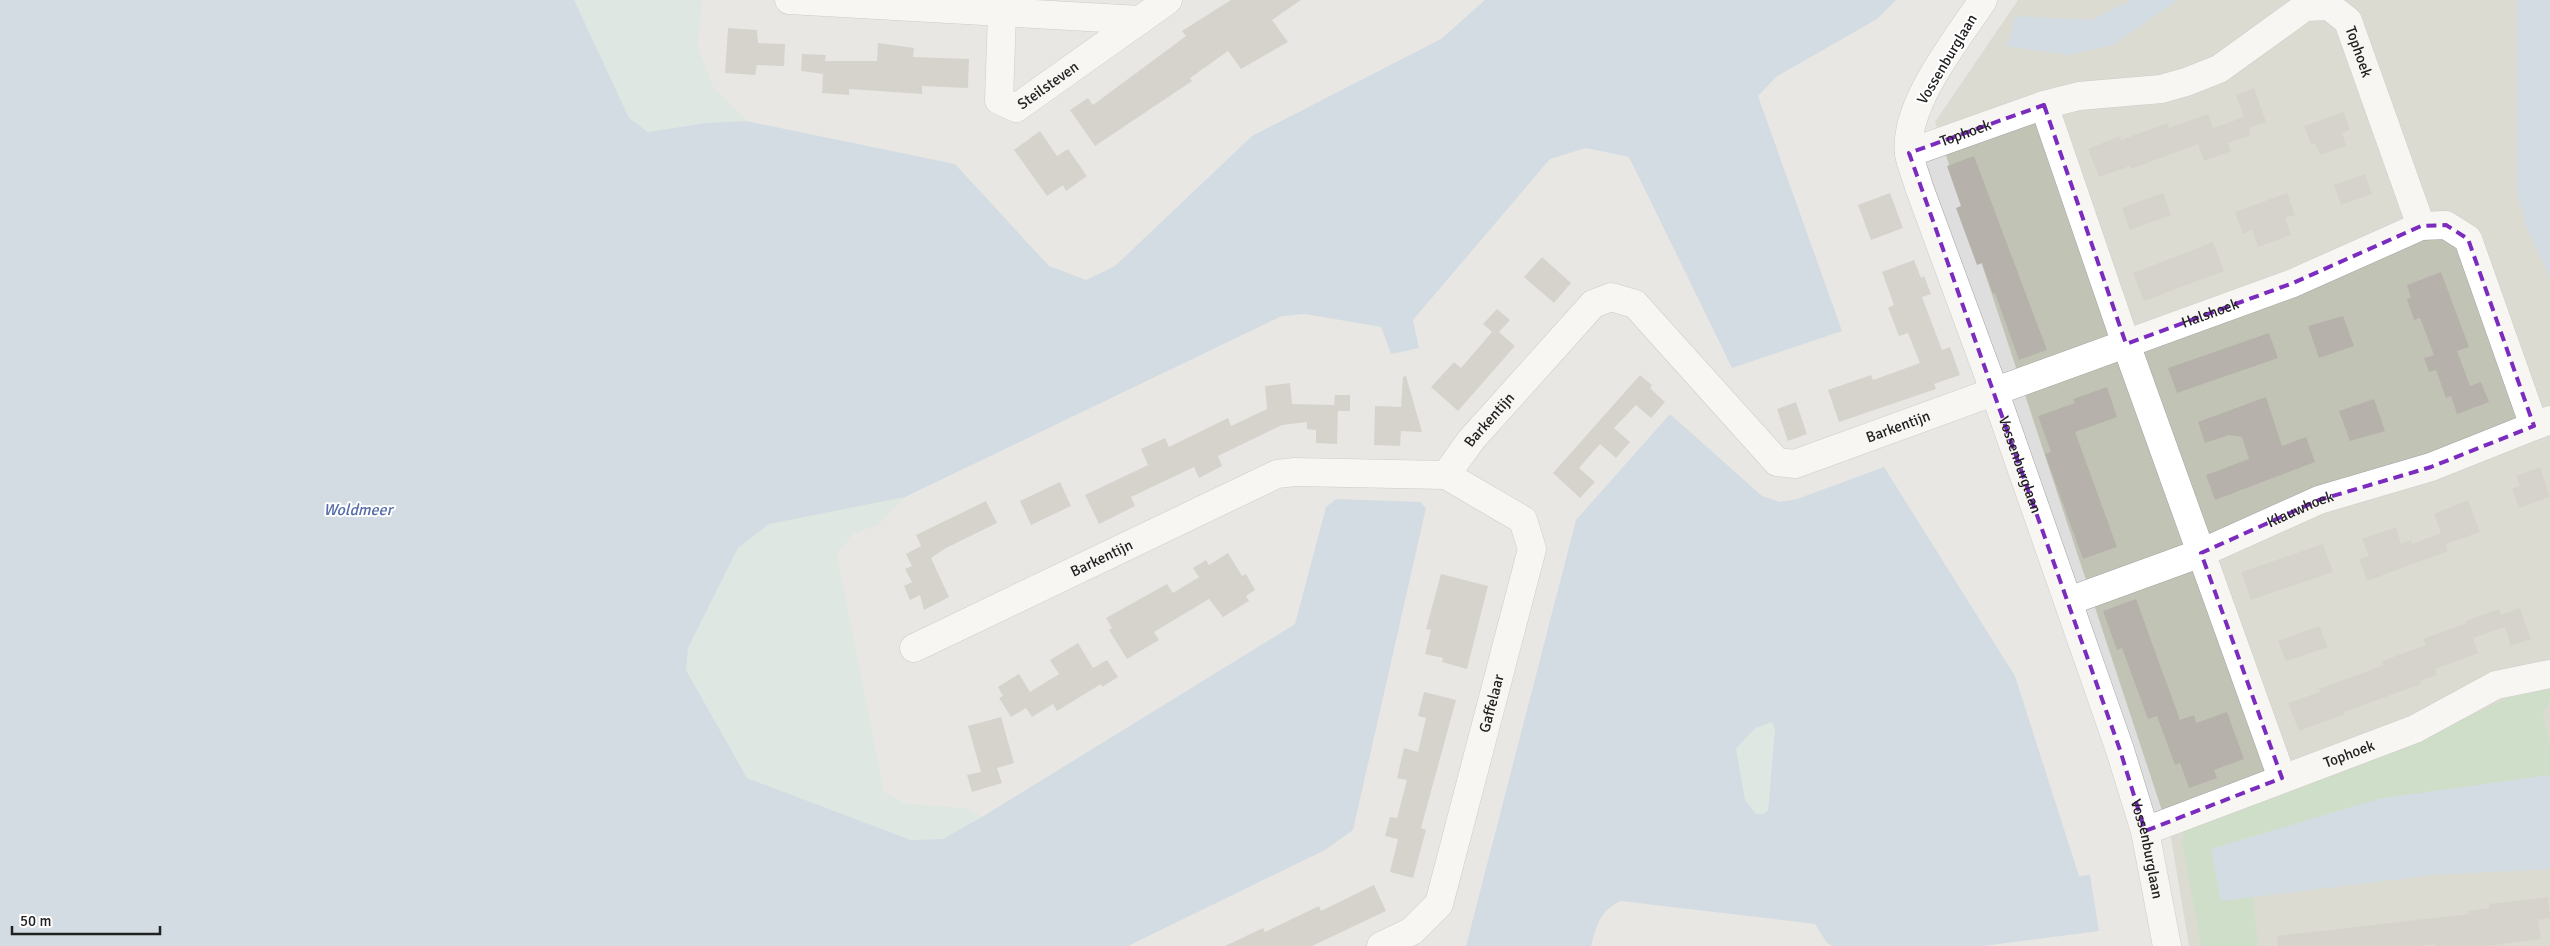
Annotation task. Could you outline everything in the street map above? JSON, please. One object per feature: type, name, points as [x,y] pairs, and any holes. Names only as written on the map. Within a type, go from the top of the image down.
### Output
[{"type":"street","points":[[788,0],[1002,14],[1140,20]]},
{"type":"street","name":"Steilsteven","points":[[1002,14],[999,100],[1016,108],[1168,0]]},
{"type":"street","name":"Vossenburglaan","points":[[1983,0],[1921,96],[1910,124],[1909,153],[1919,187],[2069,601],[2145,831],[2167,946]]},
{"type":"street","name":"Tophoek","points":[[1909,153],[2044,105],[2079,96],[2161,89],[2186,82],[2219,69],[2306,7],[2329,6],[2348,21],[2421,226]]},
{"type":"street","points":[[2044,105],[2126,344],[2282,778]]},
{"type":"street","points":[[2421,226],[2446,225],[2468,240],[2542,423]]},
{"type":"street","name":"Halshoek","points":[[1995,393],[2293,283],[2421,226]]},
{"type":"street","name":"Barkentijn","points":[[914,648],[1277,474],[1295,472],[1446,475],[1471,440],[1593,304],[1611,297],[1635,304],[1777,462],[1796,464],[1995,393]]},
{"type":"street","name":"Klauwhoek","points":[[2069,601],[2201,553],[2319,500],[2431,467],[2542,423]]},
{"type":"street","name":"Gaffelaar","points":[[1381,946],[1412,931],[1439,904],[1532,549],[1523,520],[1446,475]]},
{"type":"street","name":"Tophoek","points":[[2145,831],[2415,729],[2496,685],[2550,674]]},
{"type":"highlighted area","points":[[2044,105],[2126,344],[2293,283],[2421,226],[2446,225],[2468,239],[2534,426],[2431,467],[2319,500],[2201,553],[2282,778],[2145,831],[2120,750],[1909,153]]},
{"type":"shaded area","points":[[519,0],[2550,0],[2550,946],[734,946]]},
{"type":"shaded area","points":[[574,0],[702,0],[698,49],[713,86],[746,121],[706,123],[648,132],[629,118]]},
{"type":"shaded area","points":[[2018,0],[2550,0],[2550,946],[2189,946],[2171,838],[1935,122]]},
{"type":"shaded area","points":[[905,497],[879,524],[852,535],[837,555],[884,792],[904,803],[969,809],[982,817],[943,839],[911,840],[747,778],[686,670],[688,648],[738,548],[769,524]]},
{"type":"shaded area","points":[[1772,721],[1775,729],[1767,810],[1763,814],[1755,814],[1745,800],[1735,749],[1755,728]]},
{"type":"green space","points":[[2550,687],[2550,700],[2543,713],[2550,746],[2550,775],[2378,799],[2221,901],[2253,897],[2258,946],[2201,946],[2182,841],[2185,827],[2404,747],[2510,697]]},
{"type":"water","name":"Woldmeer","points":[[0,0],[574,0],[629,118],[648,132],[706,123],[746,121],[955,164],[1049,266],[1086,280],[1115,266],[1252,136],[1441,39],[1485,0],[1896,0],[1877,19],[1776,77],[1758,96],[1842,331],[1732,368],[1629,157],[1586,148],[1550,159],[1413,320],[1419,348],[1391,354],[1381,327],[1305,314],[1282,316],[905,497],[769,524],[738,548],[688,648],[686,670],[747,778],[911,840],[943,839],[982,817],[1295,624],[1326,507],[1336,499],[1420,502],[1426,508],[1353,830],[1325,850],[1128,946],[0,946]]},
{"type":"water","points":[[2132,0],[2178,0],[2113,45],[2069,55],[2006,46],[2010,38],[2015,16],[2091,20]]},
{"type":"water","points":[[2517,0],[2550,0],[2550,278],[2526,226],[2517,190]]},
{"type":"water","points":[[1670,414],[1762,496],[1780,502],[1797,499],[1884,467],[2015,676],[2079,876],[2090,875],[2099,931],[1983,946],[1833,946],[1827,943],[1815,924],[1621,901],[1608,909],[1600,919],[1591,946],[1466,946],[1576,520]],"holes":[[[1772,722],[1775,729],[1768,810],[1763,814],[1756,814],[1745,800],[1736,749],[1755,728]]]},
{"type":"water","points":[[2550,775],[2550,869],[2433,875],[2221,901],[2211,849],[2378,799]]},
{"type":"building","points":[[1231,0],[1301,0],[1272,20],[1288,42],[1241,69],[1228,51],[1190,78],[1192,81],[1095,146],[1070,110],[1088,98],[1093,105],[1186,36],[1182,31]]},
{"type":"building","points":[[728,28],[757,30],[758,43],[785,44],[784,66],[757,65],[755,75],[725,73]]},
{"type":"building","points":[[878,43],[914,48],[913,57],[969,59],[968,88],[922,86],[922,94],[849,89],[849,95],[822,93],[823,74],[801,71],[802,54],[826,55],[825,61],[877,61]]},
{"type":"building","points":[[2254,88],[2266,122],[2249,128],[2251,135],[2228,143],[2231,151],[2204,161],[2198,144],[2131,169],[2130,166],[2099,177],[2088,149],[2120,136],[2121,140],[2168,123],[2169,128],[2208,114],[2213,128],[2244,117],[2236,95]]},
{"type":"building","points":[[2344,112],[2350,130],[2342,133],[2346,146],[2320,155],[2315,143],[2311,144],[2304,126]]},
{"type":"building","points":[[1040,131],[1057,156],[1068,149],[1087,176],[1066,191],[1063,185],[1047,196],[1014,150]]},
{"type":"building","points":[[1974,156],[2047,350],[2019,360],[1995,293],[1993,294],[1982,263],[1977,265],[1956,208],[1961,206],[1947,166]]},
{"type":"building","points":[[2365,174],[2372,194],[2341,205],[2334,185]]},
{"type":"building","points":[[1890,193],[1903,228],[1871,240],[1858,205]]},
{"type":"building","points":[[2163,193],[2171,215],[2130,230],[2122,208]]},
{"type":"building","points":[[2287,193],[2295,215],[2285,218],[2291,235],[2258,247],[2252,230],[2243,234],[2235,212]]},
{"type":"building","points":[[2213,242],[2224,271],[2144,301],[2133,273]]},
{"type":"building","points":[[1542,257],[1571,283],[1554,303],[1524,277]]},
{"type":"building","points":[[1914,260],[1921,278],[1924,276],[1931,294],[1922,297],[1942,350],[1950,347],[1960,375],[1934,384],[1936,389],[1839,422],[1828,390],[1871,375],[1873,380],[1920,363],[1908,333],[1899,336],[1888,308],[1894,305],[1882,272]]},
{"type":"building","points":[[2441,272],[2469,347],[2457,351],[2470,386],[2481,382],[2489,402],[2457,414],[2451,396],[2446,398],[2436,370],[2429,372],[2424,358],[2434,355],[2420,318],[2414,320],[2407,299],[2411,298],[2407,285]]},
{"type":"building","points":[[1497,309],[1510,320],[1499,332],[1515,346],[1458,411],[1431,387],[1454,362],[1461,368],[1492,332],[1483,324]]},
{"type":"building","points":[[2343,316],[2354,346],[2319,358],[2308,326]]},
{"type":"building","points":[[2269,333],[2278,358],[2177,393],[2168,368]]},
{"type":"building","points":[[1640,375],[1652,385],[1650,388],[1665,402],[1651,418],[1636,405],[1614,428],[1630,442],[1616,458],[1600,444],[1579,468],[1595,482],[1580,498],[1553,473]]},
{"type":"building","points":[[1406,376],[1422,432],[1401,431],[1400,446],[1374,445],[1375,406],[1401,407],[1403,377]]},
{"type":"building","points":[[1290,383],[1292,404],[1334,405],[1335,395],[1350,395],[1350,411],[1338,411],[1337,444],[1316,443],[1316,430],[1307,429],[1307,422],[1282,425],[1218,456],[1222,466],[1199,478],[1194,467],[1131,497],[1135,506],[1099,524],[1085,495],[1148,465],[1141,449],[1165,438],[1169,447],[1228,418],[1231,426],[1267,409],[1265,386]]},
{"type":"building","points":[[2107,387],[2117,417],[2075,432],[2117,547],[2083,559],[2045,454],[2051,452],[2038,416],[2075,403],[2073,399]]},
{"type":"building","points":[[2266,397],[2282,446],[2306,437],[2315,462],[2215,500],[2206,475],[2249,459],[2242,437],[2229,435],[2205,443],[2198,422]]},
{"type":"building","points":[[2374,399],[2385,431],[2350,441],[2339,411]]},
{"type":"building","points":[[1796,402],[1807,434],[1788,441],[1777,409]]},
{"type":"building","points":[[2540,467],[2550,497],[2519,508],[2512,489],[2520,486],[2516,476]]},
{"type":"building","points":[[1060,482],[1071,506],[1031,525],[1020,501]]},
{"type":"building","points":[[2468,500],[2480,532],[2446,544],[2448,551],[2367,581],[2359,559],[2369,556],[2362,539],[2396,527],[2401,544],[2411,540],[2412,544],[2441,533],[2434,514]]},
{"type":"building","points":[[986,501],[997,523],[946,548],[931,558],[949,597],[924,610],[920,595],[910,600],[904,586],[912,582],[905,569],[912,566],[906,554],[921,546],[916,535]]},
{"type":"building","points":[[2323,544],[2333,572],[2251,600],[2241,572]]},
{"type":"building","points":[[1228,553],[1242,576],[1246,574],[1255,590],[1246,596],[1249,601],[1223,617],[1209,599],[1154,632],[1159,640],[1127,659],[1109,630],[1112,628],[1106,618],[1167,584],[1173,593],[1199,577],[1193,568],[1206,560],[1209,565]]},
{"type":"building","points":[[1441,574],[1488,586],[1467,669],[1442,662],[1443,658],[1425,654],[1431,630],[1426,629]]},
{"type":"building","points":[[2136,599],[2180,720],[2194,715],[2196,723],[2227,712],[2244,759],[2214,770],[2217,778],[2189,788],[2180,763],[2175,765],[2157,716],[2148,719],[2122,648],[2117,650],[2103,611]]},
{"type":"building","points":[[2520,608],[2531,639],[2511,646],[2505,627],[2473,638],[2478,653],[2435,669],[2437,675],[2420,681],[2421,684],[2344,712],[2345,714],[2299,731],[2288,703],[2320,692],[2319,689],[2384,665],[2382,661],[2426,645],[2423,639],[2467,623],[2466,621],[2499,609],[2501,615]]},
{"type":"building","points":[[2319,626],[2328,647],[2286,661],[2278,641]]},
{"type":"building","points":[[1078,643],[1093,668],[1107,660],[1118,677],[1102,687],[1101,684],[1057,711],[1053,704],[1032,717],[1026,708],[1011,717],[999,698],[1003,696],[998,687],[1019,674],[1030,692],[1059,674],[1050,660]]},
{"type":"building","points":[[1424,692],[1456,700],[1421,828],[1426,830],[1413,878],[1390,872],[1398,839],[1385,836],[1390,817],[1397,818],[1407,780],[1397,778],[1404,748],[1418,752],[1426,718],[1418,716]]},
{"type":"building","points":[[1001,717],[1014,763],[997,768],[1002,783],[972,792],[967,775],[981,772],[968,726]]},
{"type":"building","points":[[1374,885],[1386,911],[1312,946],[1225,946],[1263,928],[1265,932],[1319,906],[1321,911]]},
{"type":"building","points":[[2548,897],[2550,918],[2538,920],[2541,939],[2487,946],[2435,946],[2435,944],[2416,946],[2278,946],[2277,936],[2469,914],[2468,911],[2489,908],[2489,904]]}]
